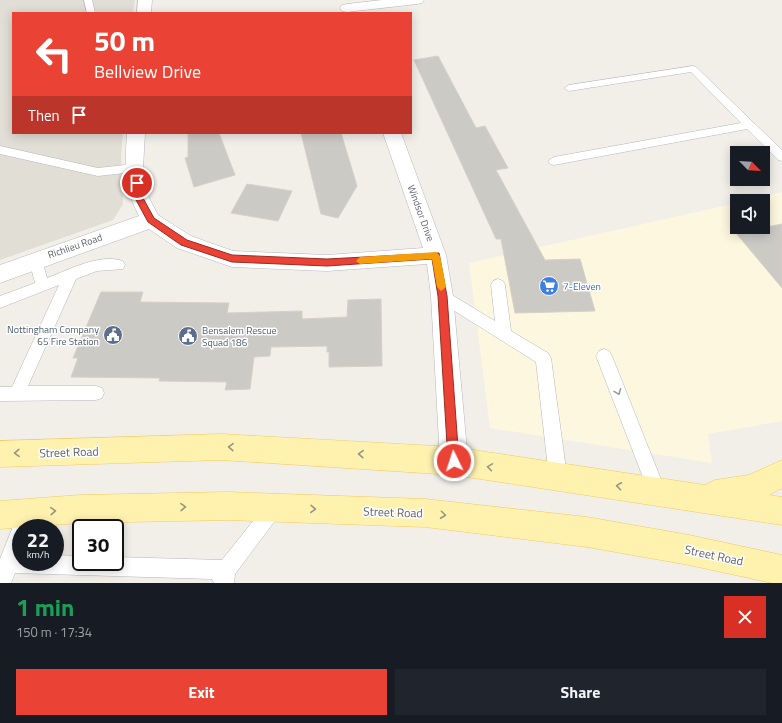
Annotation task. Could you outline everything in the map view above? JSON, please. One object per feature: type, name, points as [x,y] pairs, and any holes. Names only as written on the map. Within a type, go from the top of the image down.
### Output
[{"type":"main road","name":"Street Road","points":[[0,454],[221,447],[454,461],[782,511]]},
{"type":"main road","points":[[685,496],[729,493],[750,488],[782,474]]},
{"type":"main road","name":"Street Road","points":[[43,519],[80,509],[204,507],[425,513],[587,532],[690,550],[782,570]]},
{"type":"main road","name":"Street Road","points":[[0,515],[12,520]]},
{"type":"street","points":[[144,12],[145,0]]},
{"type":"street","points":[[347,7],[416,0]]},
{"type":"street","points":[[136,134],[134,168],[139,198],[151,220],[184,242],[232,259],[327,263],[436,256]]},
{"type":"street","name":"Windsor Drive","points":[[392,134],[436,256],[442,296],[454,461]]},
{"type":"street","name":"Richlieu Road","points":[[0,274],[151,220]]},
{"type":"lane","points":[[88,0],[91,12]]},
{"type":"lane","points":[[569,88],[693,69],[782,157]]},
{"type":"lane","points":[[554,161],[750,125]]},
{"type":"lane","points":[[0,150],[98,172],[134,168]]},
{"type":"lane","points":[[36,260],[42,285]]},
{"type":"lane","points":[[0,302],[96,266],[118,265]]},
{"type":"lane","points":[[17,394],[71,275]]},
{"type":"lane","points":[[498,285],[504,334]]},
{"type":"lane","points":[[442,296],[543,358],[558,477]]},
{"type":"lane","points":[[604,356],[657,492]]},
{"type":"lane","points":[[0,394],[96,392]]},
{"type":"lane","points":[[8,564],[222,579],[274,508]]},
{"type":"lane","points":[[1,583],[12,554]]},
{"type":"shaded area","points":[[0,0],[135,0],[133,12],[12,12],[12,134],[123,134],[121,155],[123,204],[113,220],[0,260]]},
{"type":"shaded area","points":[[782,192],[782,421],[708,434],[712,463],[490,428],[469,263],[730,205],[730,234],[770,234],[770,195]]},
{"type":"building","points":[[438,56],[476,128],[485,126],[508,168],[496,170],[545,260],[580,259],[595,311],[515,313],[501,239],[496,239],[414,60]]},
{"type":"building","points":[[188,134],[219,134],[235,175],[194,187],[185,158],[188,157]]},
{"type":"building","points":[[301,134],[341,134],[357,186],[338,218],[321,214]]},
{"type":"building","points":[[247,184],[292,191],[278,221],[231,213]]},
{"type":"building","points":[[782,224],[782,288],[737,234],[770,234],[770,226]]},
{"type":"building","points":[[101,292],[143,292],[140,302],[229,303],[227,313],[302,311],[302,319],[347,317],[348,300],[381,299],[382,366],[329,367],[329,352],[327,352],[327,346],[271,347],[270,356],[254,357],[250,389],[225,390],[227,382],[159,381],[160,378],[71,377],[78,358],[73,358]]},
{"type":"slow traffic","points":[[360,261],[436,256],[441,287]]},
{"type":"place","name":"7-Eleven","points":[[549,286]]},
{"type":"place","name":"Nottingham Company 65 Fire Station","points":[[113,335]]},
{"type":"place","name":"Bensalem Rescue Squad 186","points":[[188,336]]},
{"type":"route","points":[[137,183],[139,198],[151,220],[184,242],[232,259],[327,263],[436,256],[442,296],[454,461]]}]
